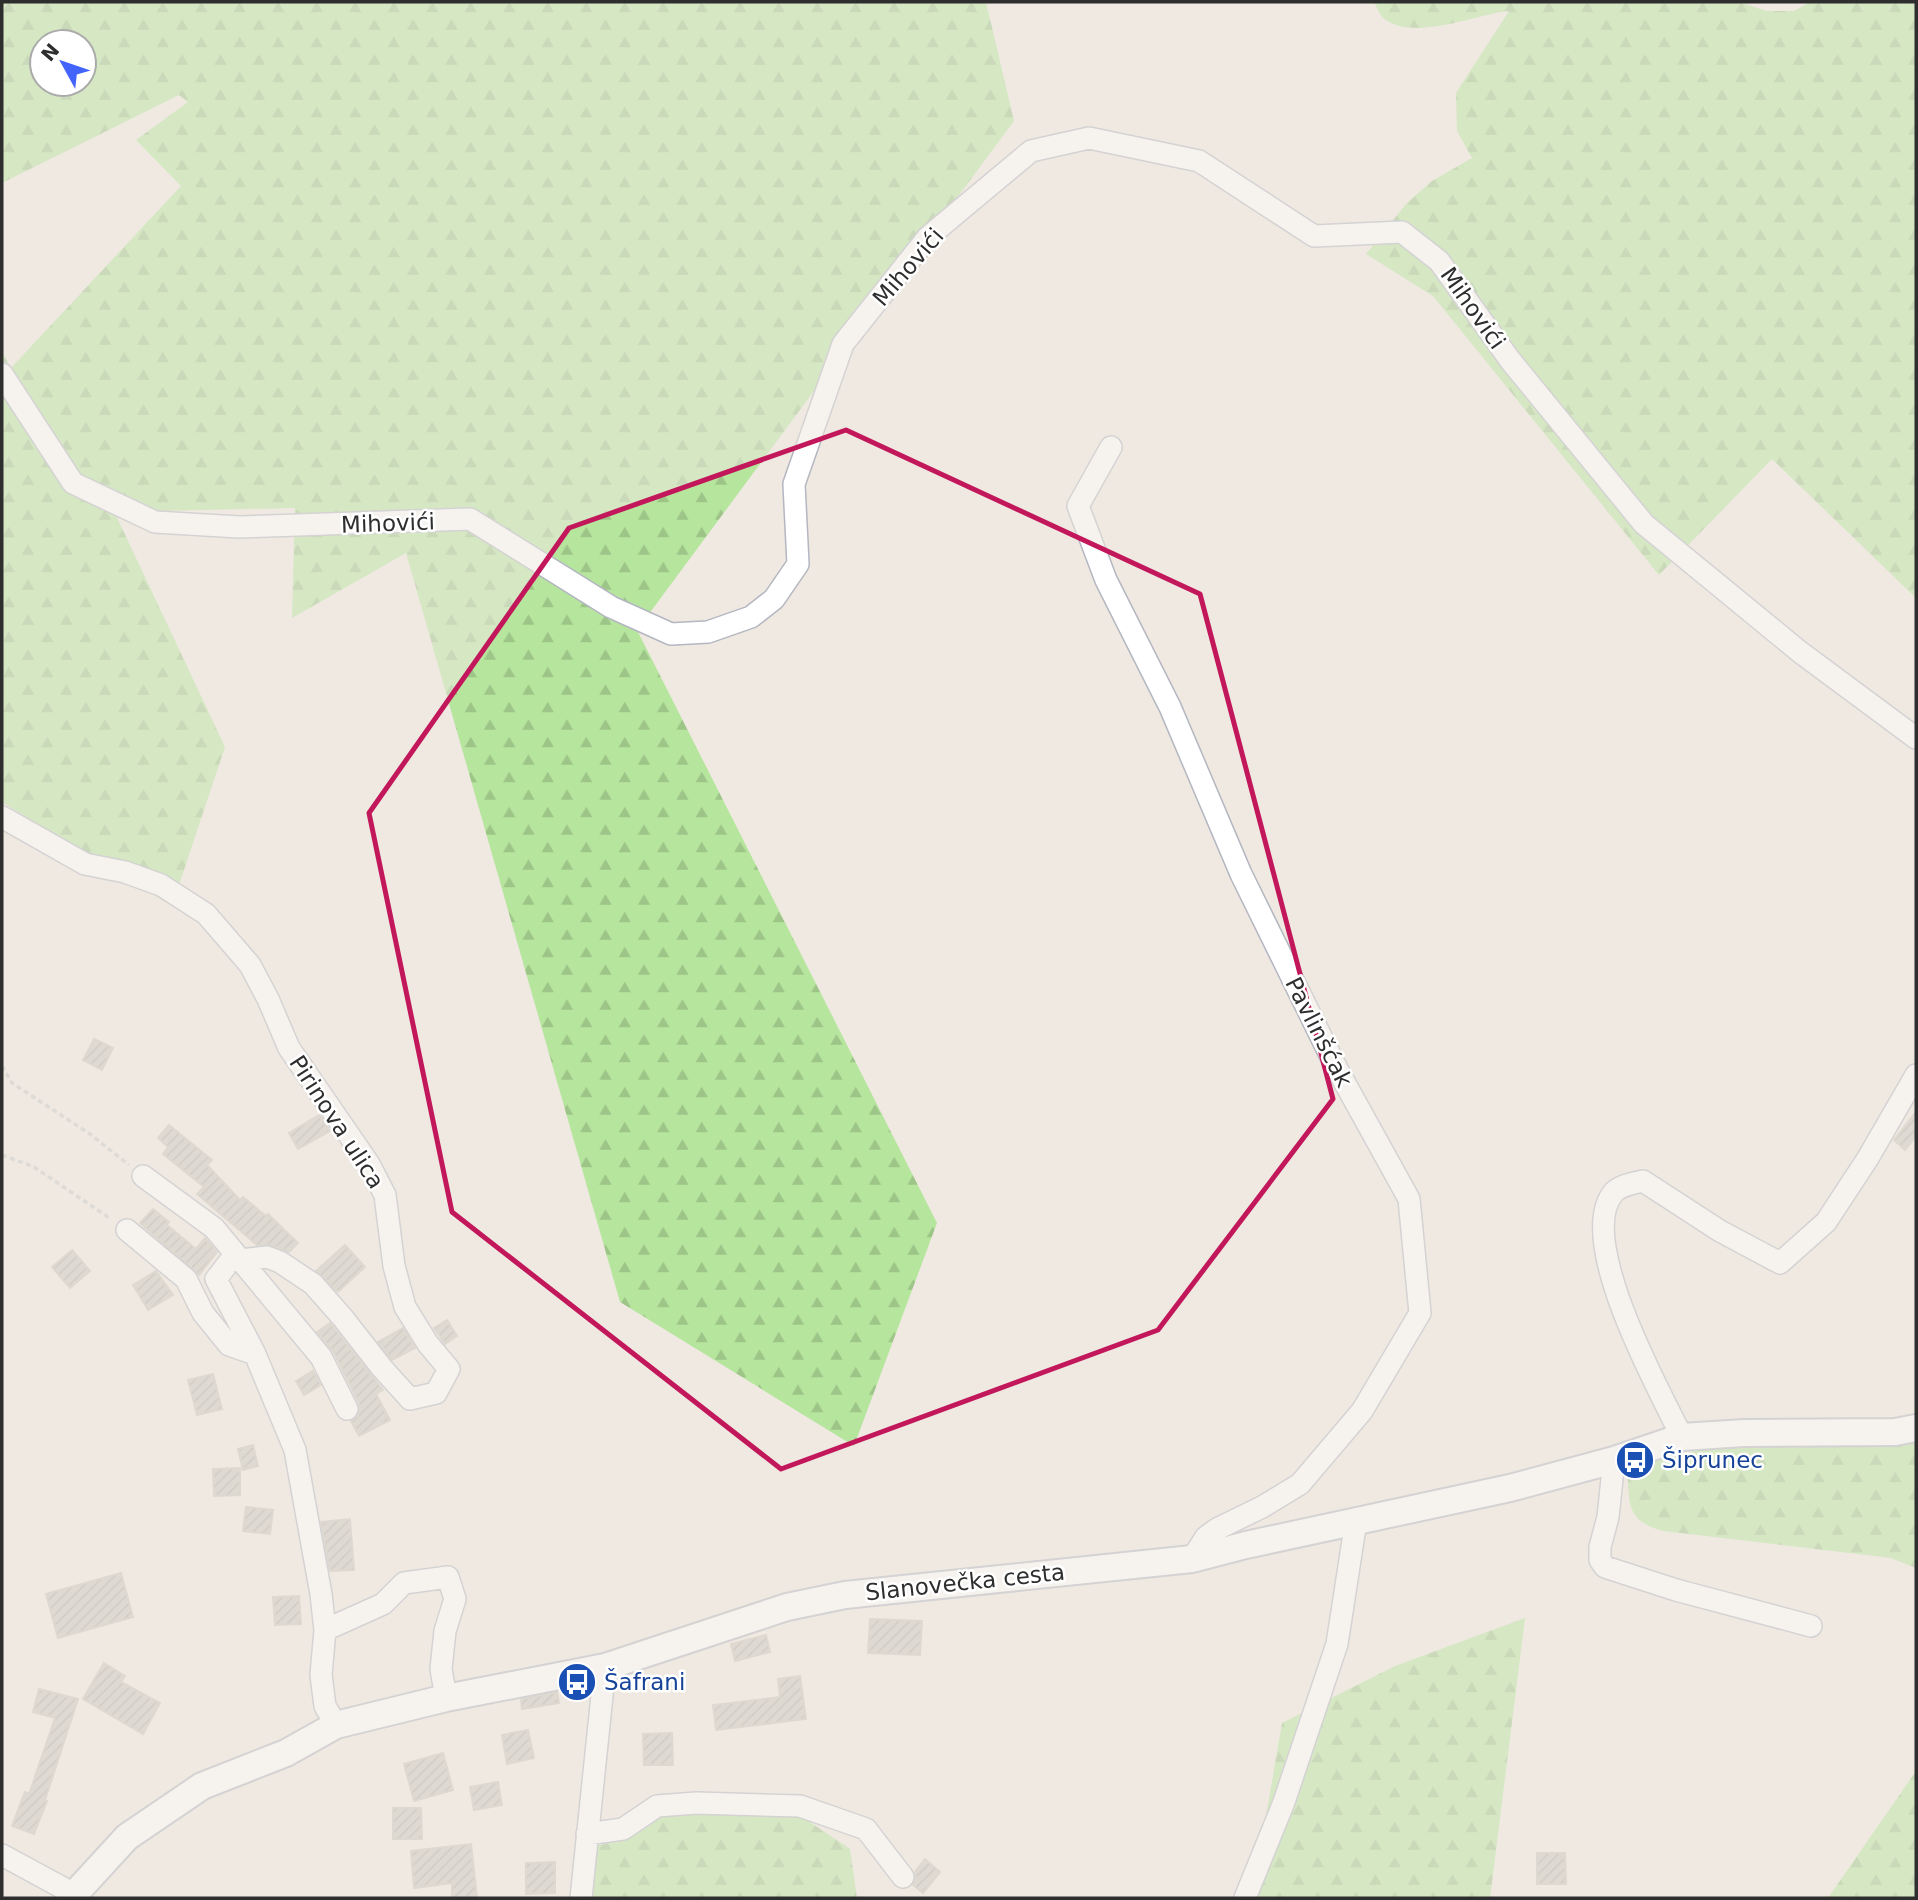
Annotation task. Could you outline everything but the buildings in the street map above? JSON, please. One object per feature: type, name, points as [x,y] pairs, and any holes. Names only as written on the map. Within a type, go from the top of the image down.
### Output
[{"type":"street","name":"Mihovići","points":[[2,374],[73,483],[155,522],[239,527],[470,519],[611,607],[671,634],[708,632],[751,617],[774,599],[797,564],[793,484],[843,344],[928,237],[1021,159],[1031,151],[1089,138],[1199,162],[1314,236],[1402,232],[1439,261],[1510,360],[1644,524],[1800,652],[1916,738]]},
{"type":"street","name":"Pavlinšćak","points":[[1111,447],[1078,506],[1106,580],[1170,707],[1241,874],[1336,1067],[1409,1199],[1420,1312],[1362,1411],[1300,1484],[1262,1507],[1217,1529],[1206,1537],[1192,1559]]},
{"type":"street","name":"Pirinova ulica","points":[[2,817],[85,864],[125,872],[161,885],[206,914],[250,965],[289,1048],[369,1164],[385,1195],[394,1266],[405,1307],[428,1344],[449,1369],[436,1393],[410,1399],[313,1284],[280,1262],[267,1257],[242,1260]]},
{"type":"street","points":[[1682,1437],[1633,1335],[1611,1278],[1604,1219],[1615,1190],[1643,1181],[1720,1231],[1780,1263],[1826,1222],[1868,1158],[1916,1075]]},
{"type":"street","points":[[143,1176],[214,1228],[321,1357],[347,1409]]},
{"type":"street","points":[[127,1230],[186,1279],[203,1313],[229,1345],[255,1354]]},
{"type":"street","points":[[242,1260],[230,1261],[216,1279],[255,1354],[295,1450],[321,1594],[325,1629],[321,1675],[325,1706],[336,1725]]},
{"type":"street","name":"Slanovečka cesta","points":[[73,1896],[127,1838],[202,1786],[286,1753],[336,1725],[446,1698],[605,1667],[787,1607],[845,1595],[1192,1559],[1510,1488],[1614,1460],[1682,1437],[1744,1433],[1895,1432],[1916,1428]]},
{"type":"street","points":[[1614,1460],[1608,1517],[1601,1547],[1600,1560],[1605,1567],[1676,1590],[1811,1626]]},
{"type":"street","points":[[1245,1898],[1284,1802],[1337,1644],[1356,1521]]},
{"type":"street","points":[[325,1629],[383,1604],[404,1583],[448,1577],[455,1599],[445,1631],[441,1670],[446,1698]]},
{"type":"street","points":[[581,1898],[605,1667]]},
{"type":"street","points":[[587,1834],[623,1829],[657,1806],[696,1803],[800,1807],[866,1829],[903,1877]]},
{"type":"street","points":[[2,1855],[73,1896]]},
{"type":"path","points":[[2,1066],[12,1083],[90,1134],[143,1176]]},
{"type":"path","points":[[2,1155],[34,1167],[127,1230]]},
{"type":"highlighted area","points":[[846,430],[1200,594],[1333,1099],[1158,1330],[781,1469],[452,1212],[369,813],[569,528]]},
{"type":"green space","points":[[2,2],[986,2],[1014,121],[637,630],[937,1223],[854,1446],[620,1302],[406,553],[292,618],[295,508],[160,511],[105,492],[225,747],[172,906],[2,802],[2,352],[11,368],[181,186],[136,140],[188,102],[179,95],[2,183]]},
{"type":"green space","points":[[1374,2],[1740,2],[1766,11],[1794,11],[1810,2],[1916,2],[1916,598],[1772,459],[1659,575],[1433,296],[1366,254],[1406,204],[1432,181],[1472,158],[1457,131],[1456,93],[1509,11],[1414,28],[1399,26],[1386,20]]},
{"type":"green space","points":[[1721,1444],[1916,1444],[1916,1568],[1891,1558],[1663,1531],[1642,1522],[1636,1516],[1630,1501],[1627,1469]]},
{"type":"green space","points":[[1525,1618],[1490,1898],[1252,1898],[1282,1723],[1395,1666]]},
{"type":"green space","points":[[1916,1771],[1916,1898],[1828,1898]]},
{"type":"green space","points":[[729,1810],[801,1816],[850,1849],[857,1898],[590,1898],[594,1846],[620,1841],[660,1815]]},
{"type":"place","name":"Šiprunec","points":[[1635,1460]]},
{"type":"place","name":"Šafrani","points":[[577,1682]]}]
